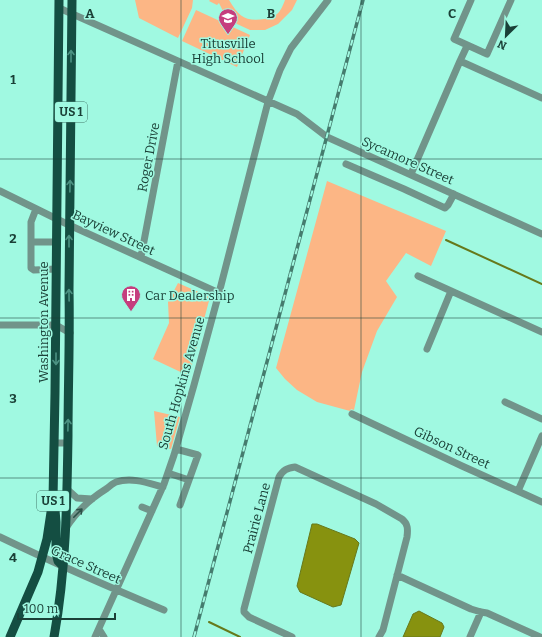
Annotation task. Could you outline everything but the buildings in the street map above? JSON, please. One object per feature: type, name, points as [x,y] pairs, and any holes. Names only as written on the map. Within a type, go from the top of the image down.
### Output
[{"type":"main road","name":"Washington Avenue","points":[[63,566],[66,528],[70,333],[72,0]]},
{"type":"main road","name":"Washington Avenue","points":[[10,637],[37,574],[50,521],[53,499],[55,444],[59,4]]},
{"type":"main road","points":[[57,117],[71,118]]},
{"type":"main road","points":[[53,499],[56,522],[56,553],[58,561],[63,566]]},
{"type":"main road","name":"US 1","points":[[54,637],[63,566]]},
{"type":"street","name":"South Hopkins Avenue","points":[[95,637],[163,487],[176,449],[219,293],[268,102],[280,70],[291,48],[328,0]]},
{"type":"street","points":[[471,0],[454,39],[487,54],[511,0]]},
{"type":"street","name":"Sycamore Street","points":[[59,4],[72,13],[297,114],[327,137],[542,234]]},
{"type":"street","points":[[410,174],[467,46]]},
{"type":"street","name":"Roger Drive","points":[[141,257],[178,61]]},
{"type":"street","points":[[460,61],[542,98]]},
{"type":"street","points":[[346,164],[445,208],[454,194]]},
{"type":"street","name":"Bayview Street","points":[[0,191],[57,219],[219,293]]},
{"type":"street","points":[[36,209],[32,218],[31,227],[31,268],[34,270],[56,269]]},
{"type":"street","points":[[31,242],[56,242]]},
{"type":"street","points":[[418,276],[542,332]]},
{"type":"street","points":[[427,349],[451,291]]},
{"type":"street","points":[[0,325],[56,325],[70,333]]},
{"type":"street","points":[[505,402],[542,419]]},
{"type":"street","name":"Gibson Street","points":[[352,414],[542,502]]},
{"type":"street","points":[[518,491],[542,436]]},
{"type":"street","points":[[55,444],[68,444]]},
{"type":"street","points":[[176,449],[198,455],[180,505]]},
{"type":"street","name":"Prairie Lane","points":[[292,637],[249,617],[244,612],[278,480],[283,471],[290,467],[301,469],[376,504],[406,522],[408,530],[379,637]]},
{"type":"street","points":[[168,473],[190,480]]},
{"type":"street","points":[[66,528],[72,518],[95,497],[116,482],[128,480],[145,482],[163,487]]},
{"type":"street","points":[[67,489],[77,498],[95,497]]},
{"type":"street","points":[[142,507],[152,511]]},
{"type":"street","name":"Grace Street","points":[[0,537],[116,590],[164,610]]},
{"type":"street","points":[[397,575],[540,637]]},
{"type":"street","points":[[470,637],[480,612]]},
{"type":"street","points":[[99,628],[104,637]]},
{"type":"shaded area","points":[[135,0],[193,0],[192,8],[178,38],[139,18]]},
{"type":"shaded area","points":[[229,0],[236,11],[244,17],[258,20],[276,15],[281,10],[285,0],[297,0],[292,10],[278,24],[265,30],[250,30],[237,24],[225,15],[219,3],[217,5],[209,1]]},
{"type":"shaded area","points":[[196,10],[250,35],[237,67],[182,41]]},
{"type":"shaded area","points":[[327,181],[446,231],[431,266],[406,253],[386,281],[397,297],[377,331],[362,372],[354,410],[351,409],[350,411],[317,402],[297,390],[276,368]]},
{"type":"shaded area","points":[[178,283],[210,297],[189,376],[153,359],[169,323],[168,302]]},
{"type":"shaded area","points":[[154,411],[180,417],[171,449],[157,446]]},
{"type":"shaded area","points":[[312,524],[317,524],[355,539],[359,543],[341,605],[333,607],[300,592],[297,586]]},
{"type":"shaded area","points":[[419,611],[442,623],[444,627],[440,637],[403,637],[413,614]]},
{"type":"waterway","points":[[446,240],[542,284]]},
{"type":"waterway","points":[[209,622],[240,637]]},
{"type":"railway","points":[[194,637],[363,0]]},
{"type":"place","name":"Titusville High School","points":[[228,35]]},
{"type":"place","name":"Car Dealership","points":[[131,312]]}]
